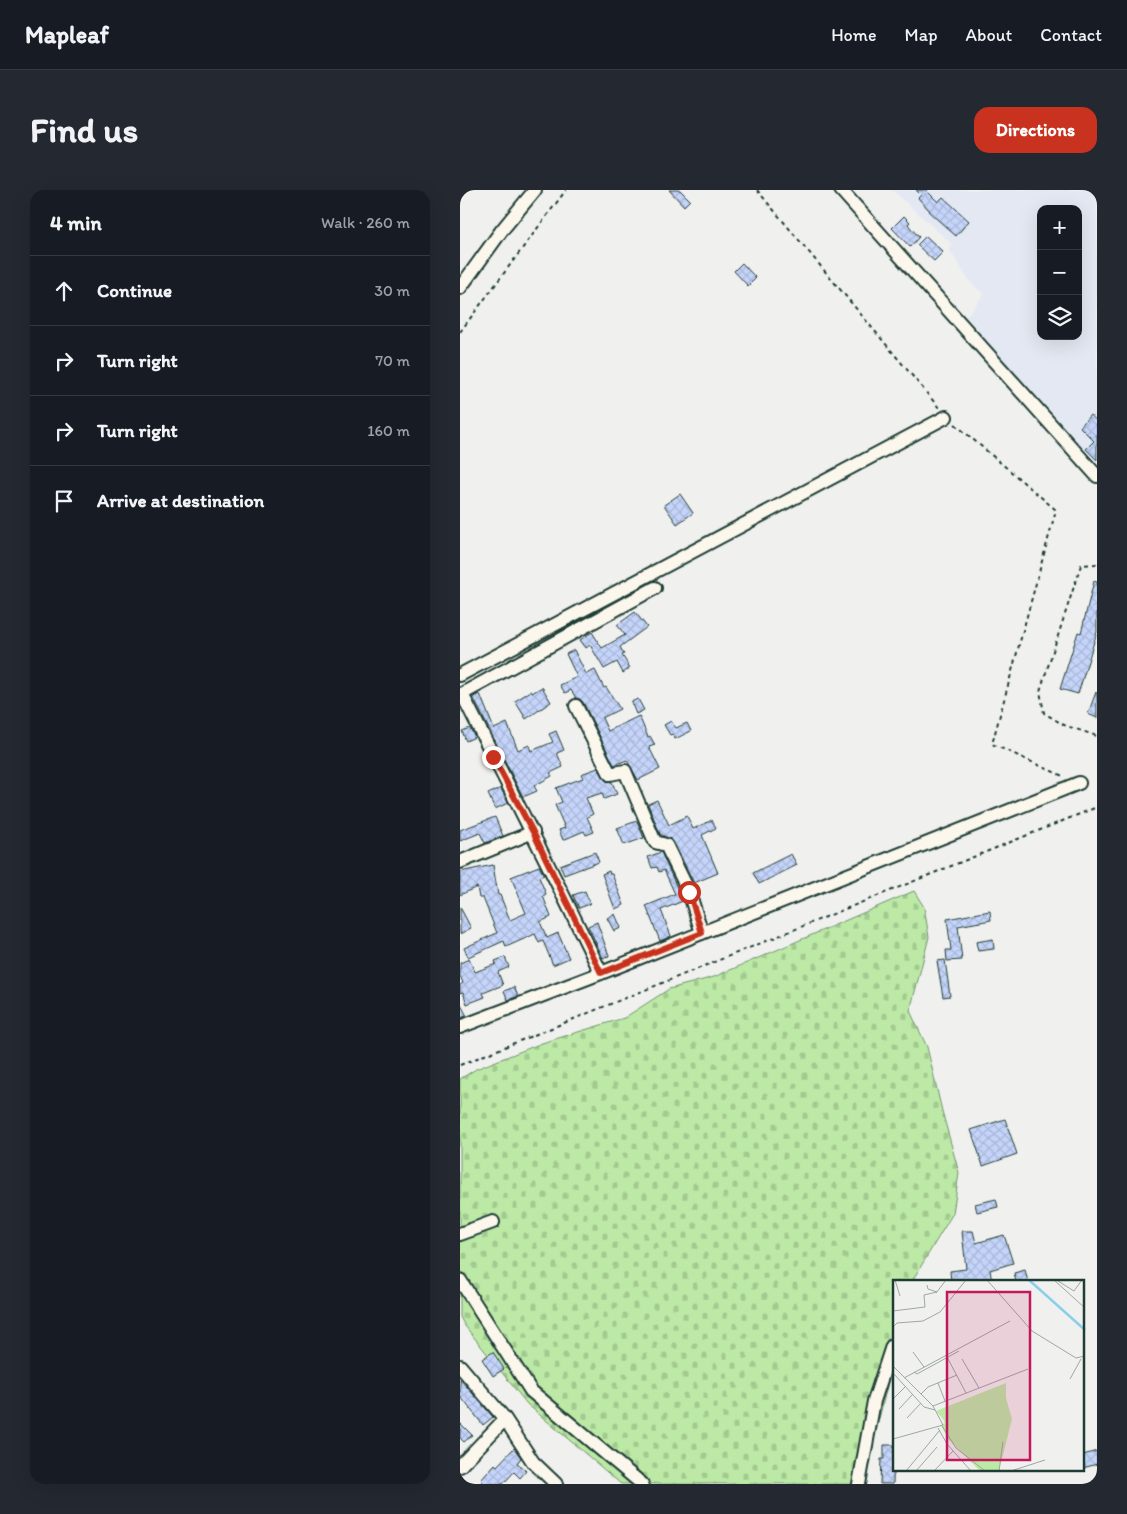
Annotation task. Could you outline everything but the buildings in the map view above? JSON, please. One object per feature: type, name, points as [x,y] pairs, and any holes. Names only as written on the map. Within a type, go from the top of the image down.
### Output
[{"type":"street","points":[[460,288],[502,230],[535,190]]},
{"type":"street","points":[[841,190],[1097,476]]},
{"type":"street","points":[[460,675],[946,417]]},
{"type":"street","points":[[601,973],[533,832],[461,694],[655,588]]},
{"type":"street","points":[[576,706],[610,774],[625,771],[655,842],[666,845],[689,892],[702,933]]},
{"type":"street","points":[[460,1027],[1079,783]]},
{"type":"street","points":[[460,862],[533,832]]},
{"type":"street","points":[[460,1234],[493,1222]]},
{"type":"street","points":[[460,1280],[531,1391],[642,1484]]},
{"type":"street","points":[[859,1484],[874,1401],[892,1346]]},
{"type":"street","points":[[460,1366],[505,1419],[533,1462],[556,1484]]},
{"type":"street","points":[[460,1466],[505,1419]]},
{"type":"path","points":[[460,332],[566,190]]},
{"type":"path","points":[[757,190],[946,417],[1056,510],[992,744],[1079,783]]},
{"type":"path","points":[[1097,564],[1082,565],[1040,691],[1044,713],[1064,725],[1097,736]]},
{"type":"path","points":[[460,1065],[1097,807]]},
{"type":"shaded area","points":[[892,190],[1097,190],[1097,467],[966,317],[984,294],[970,282],[950,251],[951,243]]},
{"type":"green space","points":[[914,891],[924,907],[929,937],[910,1011],[927,1047],[959,1173],[953,1213],[913,1280],[893,1280],[893,1362],[863,1484],[621,1484],[527,1404],[465,1326],[460,1317],[460,1079],[476,1069],[542,1043],[624,1018],[669,989],[714,977]]},
{"type":"route","points":[[493,757],[533,832],[601,973],[702,933],[689,892]]}]
